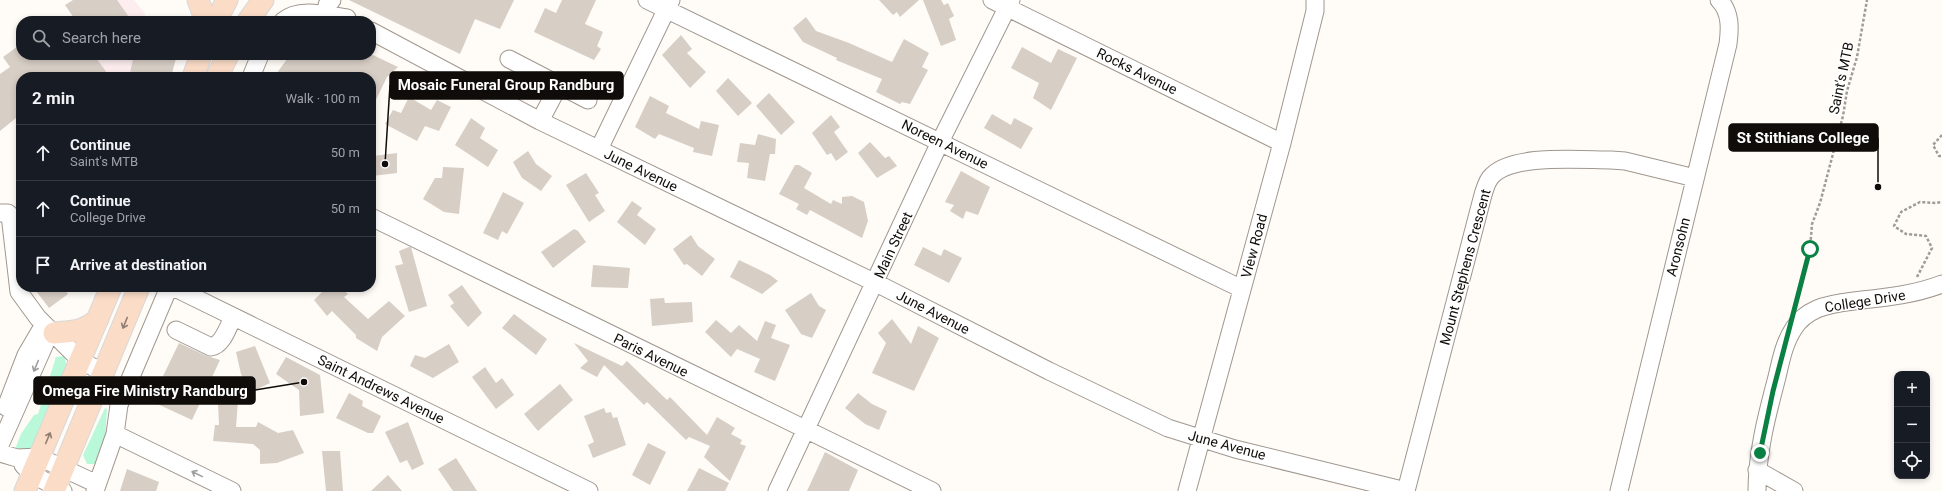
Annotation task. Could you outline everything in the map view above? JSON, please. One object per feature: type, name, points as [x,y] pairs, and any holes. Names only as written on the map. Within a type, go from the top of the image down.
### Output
[{"type":"main road","points":[[198,0],[204,16]]},
{"type":"main road","points":[[219,16],[227,0]]},
{"type":"main road","points":[[252,16],[264,0]]},
{"type":"main road","points":[[194,72],[199,60]]},
{"type":"main road","points":[[220,72],[226,60]]},
{"type":"main road","points":[[32,474],[109,292]]},
{"type":"main road","points":[[58,490],[64,469],[137,292]]},
{"type":"main road","points":[[50,329],[77,331],[89,327],[98,319]]},
{"type":"street","name":"Noreen Avenue","points":[[647,0],[669,5],[940,142],[1242,288]]},
{"type":"street","name":"Rocks Avenue","points":[[992,0],[1009,4],[1282,143]]},
{"type":"street","points":[[1315,0],[1320,0]]},
{"type":"street","name":"View Road","points":[[1187,491],[1282,143],[1315,11],[1315,0]]},
{"type":"street","points":[[325,2],[344,16]]},
{"type":"street","name":"Aronsohn","points":[[1619,491],[1728,44],[1730,28],[1729,17],[1721,2]]},
{"type":"street","name":"Main Street","points":[[777,491],[940,142],[1009,4]]},
{"type":"street","points":[[598,149],[669,5]]},
{"type":"street","points":[[294,16],[305,13],[319,13],[332,16]]},
{"type":"street","name":"June Avenue","points":[[376,33],[540,121],[875,283],[1049,371],[1168,428],[1201,439],[1406,491]]},
{"type":"street","points":[[509,59],[588,100]]},
{"type":"street","points":[[253,72],[258,60]]},
{"type":"street","points":[[540,121],[560,85]]},
{"type":"street","name":"Mount Stephens Crescent","points":[[1406,491],[1478,210],[1489,179],[1506,166],[1525,161],[1611,160],[1625,161],[1695,178]]},
{"type":"street","points":[[0,213],[8,213],[11,218],[16,264]]},
{"type":"street","name":"Paris Avenue","points":[[376,219],[932,491]]},
{"type":"street","name":"College Drive","points":[[1757,491],[1757,470],[1762,437],[1785,346],[1794,327],[1803,317],[1817,308],[1835,303],[1923,292],[1942,284]]},
{"type":"street","points":[[19,292],[30,309],[80,360],[104,373]]},
{"type":"street","points":[[32,474],[64,469],[96,488],[115,434],[119,405],[167,292]]},
{"type":"street","name":"Saint Andrews Avenue","points":[[183,292],[589,491]]},
{"type":"street","points":[[176,330],[211,347],[215,346],[224,336],[233,317]]},
{"type":"street","points":[[0,422],[26,355],[50,329]]},
{"type":"street","points":[[0,445],[50,329]]},
{"type":"street","points":[[115,434],[232,491]]},
{"type":"street","points":[[0,453],[17,458],[32,474],[58,490]]},
{"type":"street","points":[[1757,470],[1794,491]]},
{"type":"path","name":"Saint's MTB","points":[[1795,309],[1810,249],[1812,224],[1843,116],[1847,91],[1857,57],[1868,0]]},
{"type":"path","points":[[1942,136],[1933,146],[1939,156],[1942,156]]},
{"type":"path","points":[[1903,295],[1908,293],[1932,248],[1926,236],[1906,234],[1894,226],[1901,212],[1920,202],[1942,202]]},
{"type":"shaded area","points":[[100,0],[134,0],[145,14],[144,16],[78,16]]},
{"type":"shaded area","points":[[98,60],[133,60],[130,72],[106,72]]},
{"type":"green space","points":[[64,356],[68,370],[35,446],[25,450],[15,449],[21,434],[34,415],[38,414],[56,357]]},
{"type":"green space","points":[[105,408],[107,409],[105,443],[95,464],[87,464],[83,455]]},
{"type":"building","points":[[73,0],[117,0],[128,16],[73,16],[65,5]]},
{"type":"building","points":[[349,0],[514,0],[500,29],[475,19],[460,54]]},
{"type":"building","points":[[562,0],[596,0],[585,24],[603,32],[597,46],[601,49],[594,60],[534,32],[545,8],[556,13]]},
{"type":"building","points":[[879,0],[919,0],[900,17],[897,12],[893,15]]},
{"type":"building","points":[[923,0],[941,0],[944,5],[948,3],[954,16],[949,19],[956,40],[941,46]]},
{"type":"building","points":[[806,17],[816,31],[849,43],[892,62],[904,39],[929,53],[922,67],[928,70],[910,104],[902,102],[900,104],[876,92],[882,79],[836,60],[837,58],[803,42],[793,28]]},
{"type":"building","points":[[681,35],[692,49],[687,53],[706,72],[690,88],[662,55]]},
{"type":"building","points":[[1022,47],[1051,63],[1058,49],[1077,58],[1051,110],[1033,98],[1039,83],[1011,68]]},
{"type":"building","points":[[16,48],[16,60],[98,60],[106,72],[16,72],[16,118],[0,131],[0,74],[10,67],[3,57]]},
{"type":"building","points":[[376,56],[398,67],[387,77],[376,100],[376,72],[278,72],[286,60],[376,60]]},
{"type":"building","points":[[133,60],[176,60],[172,72],[130,72]]},
{"type":"building","points":[[728,78],[752,103],[738,116],[716,91]]},
{"type":"building","points":[[769,93],[795,122],[781,135],[756,106]]},
{"type":"building","points":[[650,96],[669,106],[666,113],[699,129],[701,121],[719,125],[712,156],[693,152],[694,148],[659,134],[655,139],[635,127]]},
{"type":"building","points":[[409,97],[431,110],[437,100],[451,107],[439,131],[425,126],[417,141],[385,124],[393,110],[401,113]]},
{"type":"building","points":[[992,114],[1011,125],[1014,118],[1033,128],[1021,149],[984,128]]},
{"type":"building","points":[[831,115],[840,127],[834,132],[848,152],[836,161],[831,153],[827,155],[812,133]]},
{"type":"building","points":[[471,118],[485,128],[480,138],[498,150],[488,167],[455,145]]},
{"type":"building","points":[[758,134],[776,139],[775,154],[770,154],[765,181],[747,178],[749,163],[737,162],[740,143],[755,145]]},
{"type":"building","points":[[870,142],[885,158],[889,156],[897,166],[877,178],[858,153]]},
{"type":"building","points":[[528,151],[536,164],[552,176],[541,191],[522,178],[513,162]]},
{"type":"building","points":[[397,153],[397,173],[376,176],[376,156]]},
{"type":"building","points":[[795,165],[799,165],[812,173],[804,188],[831,204],[833,200],[842,204],[842,197],[852,196],[864,202],[868,221],[862,238],[810,210],[807,215],[796,209],[799,204],[779,194]]},
{"type":"building","points":[[443,167],[464,168],[459,214],[444,212],[423,199],[435,178],[442,178]]},
{"type":"building","points":[[961,171],[990,187],[978,215],[966,211],[963,219],[950,211],[954,205],[945,202]]},
{"type":"building","points":[[586,173],[599,193],[595,195],[605,211],[589,222],[566,185]]},
{"type":"building","points":[[503,192],[524,203],[507,234],[502,231],[498,240],[483,233]]},
{"type":"building","points":[[632,201],[642,208],[637,215],[656,229],[645,245],[617,222]]},
{"type":"building","points":[[574,229],[578,231],[586,242],[553,268],[541,252]]},
{"type":"building","points":[[691,235],[698,246],[715,259],[702,276],[687,264],[684,265],[673,249]]},
{"type":"building","points":[[411,247],[427,306],[409,312],[395,266],[403,264],[399,251]]},
{"type":"building","points":[[923,247],[941,256],[944,249],[962,258],[949,283],[914,265]]},
{"type":"building","points":[[739,260],[770,275],[778,281],[762,294],[730,277]]},
{"type":"building","points":[[593,265],[630,268],[628,288],[591,287]]},
{"type":"building","points":[[462,285],[482,313],[468,327],[450,306],[454,303],[448,295]]},
{"type":"building","points":[[37,292],[67,292],[68,294],[49,308]]},
{"type":"building","points":[[322,292],[346,292],[348,294],[344,297],[368,319],[389,301],[405,316],[382,337],[377,351],[356,338],[356,335],[332,311],[327,316],[314,300]]},
{"type":"building","points":[[811,293],[819,306],[826,310],[812,338],[801,334],[785,310]]},
{"type":"building","points":[[664,298],[665,303],[692,302],[693,322],[652,326],[650,299]]},
{"type":"building","points":[[514,314],[547,339],[536,355],[502,328]]},
{"type":"building","points":[[892,319],[911,344],[918,326],[939,338],[914,391],[872,373],[886,343],[878,333]]},
{"type":"building","points":[[716,320],[731,333],[739,325],[757,341],[765,321],[776,325],[771,338],[790,345],[775,381],[754,372],[760,359],[737,349],[731,357],[705,332]]},
{"type":"building","points":[[179,343],[207,356],[220,360],[192,420],[151,401]]},
{"type":"building","points":[[574,343],[622,366],[627,361],[667,400],[670,397],[707,435],[717,417],[735,428],[731,434],[742,440],[740,444],[746,446],[730,481],[704,457],[710,446],[689,437],[686,440],[647,402],[644,405],[604,365],[597,377],[580,368],[588,361]]},
{"type":"building","points":[[449,344],[459,362],[433,378],[410,366],[415,355],[425,358]]},
{"type":"building","points":[[255,346],[270,383],[251,392],[241,374],[236,352]]},
{"type":"building","points":[[286,357],[320,375],[324,413],[300,416],[299,390],[276,374]]},
{"type":"building","points":[[485,367],[496,383],[502,378],[514,395],[496,409],[472,377]]},
{"type":"building","points":[[560,384],[573,400],[538,431],[524,414]]},
{"type":"building","points":[[349,393],[363,401],[362,406],[381,416],[373,433],[368,433],[336,418]]},
{"type":"building","points":[[858,393],[872,404],[887,411],[879,430],[865,424],[845,408]]},
{"type":"building","points":[[238,401],[236,427],[256,427],[258,422],[278,433],[293,430],[304,453],[277,463],[260,464],[260,450],[253,444],[213,441],[215,425],[219,425],[218,402]]},
{"type":"building","points":[[604,408],[606,413],[611,412],[613,418],[617,417],[626,445],[593,458],[588,445],[594,442],[584,416]]},
{"type":"building","points":[[408,422],[424,464],[412,470],[407,460],[400,463],[385,432]]},
{"type":"building","points":[[648,443],[666,452],[650,485],[632,475]]},
{"type":"building","points":[[322,451],[340,451],[343,491],[326,491]]},
{"type":"building","points":[[825,452],[858,470],[849,491],[807,491]]},
{"type":"building","points":[[456,458],[477,491],[453,491],[438,469]]},
{"type":"building","points":[[699,468],[729,483],[725,491],[687,491]]},
{"type":"building","points":[[127,469],[159,482],[156,491],[120,491]]},
{"type":"building","points":[[388,475],[402,491],[371,491]]},
{"type":"place","name":"Mosaic Funeral Group Randburg","points":[[385,164]]},
{"type":"place","name":"St Stithians College","points":[[1878,187]]},
{"type":"place","name":"Omega Fire Ministry Randburg","points":[[304,382]]},
{"type":"route","points":[[1760,453],[1762,437],[1773,391],[1797,301],[1803,271],[1810,249]]}]
